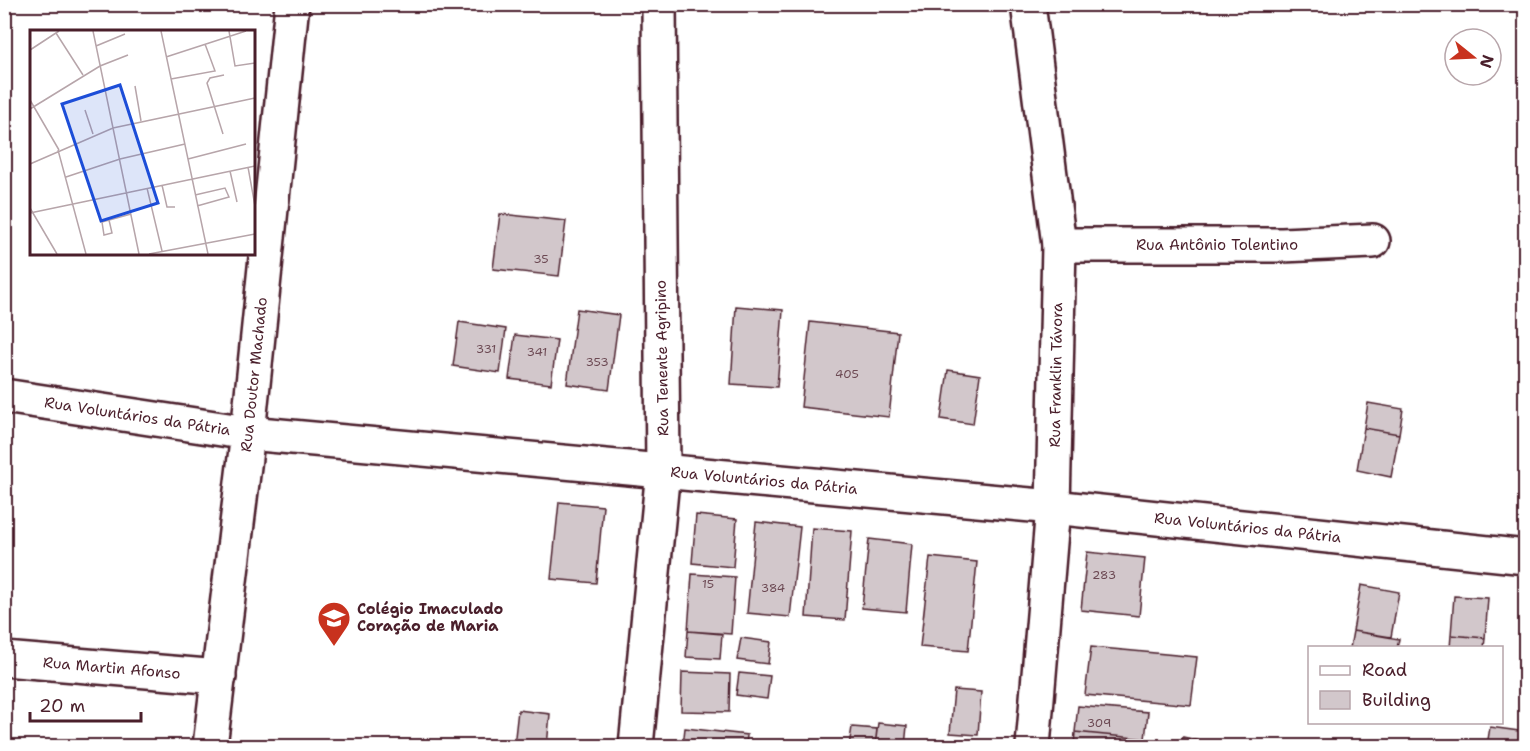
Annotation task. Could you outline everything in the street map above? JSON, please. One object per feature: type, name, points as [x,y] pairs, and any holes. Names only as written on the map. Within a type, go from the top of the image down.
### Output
[{"type":"street","name":"Rua Doutor Machado","points":[[210,747],[248,433],[292,4]]},
{"type":"street","name":"Rua Tenente Agripino","points":[[636,747],[663,470],[659,4]]},
{"type":"street","name":"Rua Franklin Távora","points":[[1028,4],[1059,245],[1053,507],[1033,747]]},
{"type":"street","name":"Rua Antônio Tolentino","points":[[1059,245],[1282,245],[1373,241]]},
{"type":"street","name":"Rua Voluntários da Pátria","points":[[4,396],[248,433],[1053,507],[1526,557]]},
{"type":"street","name":"Rua Martin Afonso","points":[[4,658],[219,677]]},
{"type":"building","points":[[500,214],[566,221],[559,276],[493,269]]},
{"type":"building","points":[[736,306],[783,310],[777,387],[731,384]]},
{"type":"building","points":[[577,309],[619,315],[609,390],[567,384]]},
{"type":"building","points":[[459,322],[506,329],[500,373],[453,366]]},
{"type":"building","points":[[810,322],[898,332],[889,417],[801,407]]},
{"type":"building","points":[[515,335],[557,340],[551,384],[509,379]]},
{"type":"building","points":[[948,370],[980,375],[973,424],[941,419]]},
{"type":"building","points":[[1368,403],[1403,409],[1399,434],[1364,428]]},
{"type":"building","points":[[1364,428],[1399,434],[1391,477],[1357,470]]},
{"type":"building","points":[[559,502],[603,506],[596,583],[551,579]]},
{"type":"building","points":[[696,515],[737,519],[733,567],[692,563]]},
{"type":"building","points":[[756,522],[800,527],[790,617],[747,613]]},
{"type":"building","points":[[812,528],[852,531],[845,620],[806,617]]},
{"type":"building","points":[[869,539],[912,544],[906,612],[862,608]]},
{"type":"building","points":[[1087,552],[1145,558],[1139,616],[1081,610]]},
{"type":"building","points":[[930,557],[977,562],[968,651],[920,647]]},
{"type":"building","points":[[692,574],[735,577],[731,634],[688,631]]},
{"type":"building","points":[[1361,585],[1399,592],[1391,637],[1353,631]]},
{"type":"building","points":[[1454,596],[1488,598],[1485,638],[1451,635]]},
{"type":"building","points":[[688,631],[722,634],[720,659],[686,657]]},
{"type":"building","points":[[1353,631],[1399,639],[1397,646],[1350,646]]},
{"type":"building","points":[[1451,635],[1485,638],[1484,646],[1450,646]]},
{"type":"building","points":[[741,638],[771,642],[768,664],[737,660]]},
{"type":"building","points":[[1091,647],[1197,657],[1191,705],[1085,695]]},
{"type":"building","points":[[682,672],[730,674],[729,712],[681,711]]},
{"type":"building","points":[[739,673],[770,676],[767,699],[736,695]]},
{"type":"building","points":[[954,690],[981,692],[978,735],[950,733]]},
{"type":"building","points":[[1078,706],[1148,712],[1145,739],[1075,732]]},
{"type":"building","points":[[518,710],[550,714],[547,746],[514,746]]},
{"type":"building","points":[[878,723],[907,726],[905,746],[875,746]]},
{"type":"building","points":[[852,727],[877,729],[875,746],[849,746]]},
{"type":"building","points":[[1490,727],[1526,732],[1526,746],[1487,746]]},
{"type":"building","points":[[685,728],[747,735],[746,746],[683,746]]},
{"type":"building","points":[[1075,732],[1145,739],[1144,746],[1074,746]]},
{"type":"building","points":[[1183,737],[1224,746],[1181,746]]},
{"type":"place","name":"Colégio Imaculado Coração de Maria","points":[[334,647]]}]
